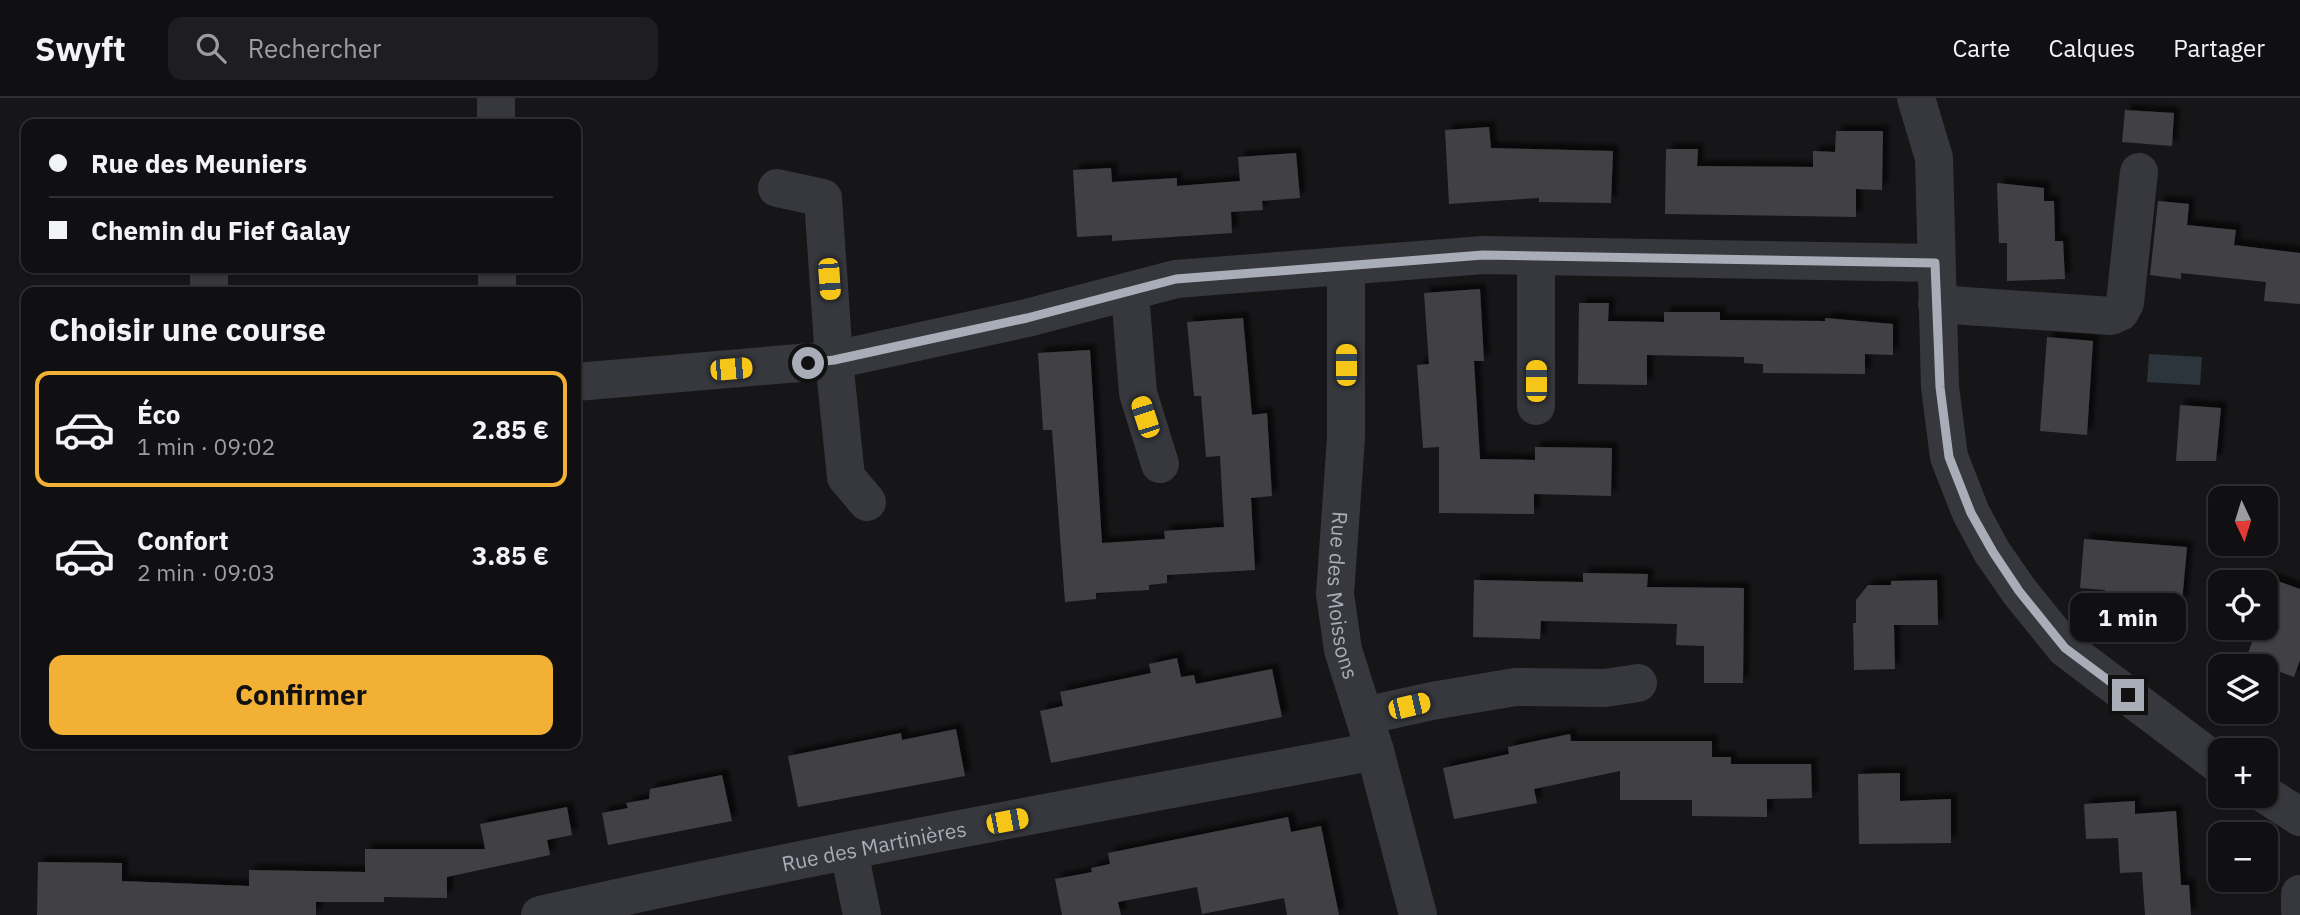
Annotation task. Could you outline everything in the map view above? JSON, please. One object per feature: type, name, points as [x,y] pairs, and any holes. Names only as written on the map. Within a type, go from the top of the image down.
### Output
[{"type":"street","points":[[496,98],[496,119]]},
{"type":"street","points":[[1916,98],[1934,158],[1940,387],[1949,457],[1971,513],[2019,591],[2065,648],[2208,756]]},
{"type":"street","points":[[1937,304],[2111,316],[2120,312],[2125,303],[2139,172]]},
{"type":"street","points":[[777,188],[823,198],[834,360],[846,477],[867,502]]},
{"type":"street","points":[[581,382],[834,360],[1130,293],[1176,279],[1483,255],[1935,263]]},
{"type":"street","points":[[1536,256],[1536,406]]},
{"type":"street","name":"Rue des Moissons","points":[[1346,267],[1346,438],[1335,594],[1343,650],[1370,734],[1418,915]]},
{"type":"street","points":[[1130,293],[1138,393],[1160,464]]},
{"type":"street","name":"Rue des Martinières","points":[[540,915],[687,882],[849,851],[1370,734],[1432,701],[1515,687],[1605,688],[1638,683]]},
{"type":"street","points":[[2278,803],[2300,817]]},
{"type":"street","points":[[849,851],[862,915]]},
{"type":"street","points":[[2300,894],[2300,910]]},
{"type":"shaded area","points":[[2149,354],[2202,357],[2200,385],[2147,382]]},
{"type":"building","points":[[2125,110],[2174,113],[2172,146],[2122,142]]},
{"type":"building","points":[[1489,127],[1491,148],[1613,151],[1611,203],[1539,202],[1539,198],[1449,204],[1445,130]]},
{"type":"building","points":[[1836,131],[1883,131],[1882,190],[1856,189],[1856,217],[1665,214],[1666,149],[1698,149],[1697,166],[1813,167],[1813,151],[1835,152]]},
{"type":"building","points":[[1296,153],[1300,198],[1262,201],[1263,210],[1231,212],[1232,233],[1112,241],[1112,235],[1077,237],[1073,170],[1111,168],[1112,182],[1177,178],[1177,186],[1240,181],[1238,157]]},
{"type":"building","points":[[1997,183],[2044,188],[2044,201],[2054,201],[2055,241],[2063,241],[2065,279],[2007,281],[2007,243],[1999,243]]},
{"type":"building","points":[[2158,201],[2189,204],[2187,225],[2236,230],[2234,245],[2300,253],[2300,304],[2264,301],[2266,282],[2181,273],[2181,279],[2150,275]]},
{"type":"building","points":[[1480,289],[1484,361],[1474,361],[1480,459],[1535,460],[1535,447],[1612,448],[1611,496],[1534,494],[1534,514],[1439,513],[1439,447],[1423,448],[1417,365],[1429,364],[1424,293]]},
{"type":"building","points":[[1579,303],[1609,303],[1608,321],[1664,322],[1664,312],[1720,312],[1720,320],[1825,321],[1825,318],[1893,324],[1893,355],[1865,354],[1865,374],[1763,373],[1763,364],[1744,363],[1744,357],[1647,355],[1647,385],[1578,384]]},
{"type":"building","points":[[1243,318],[1252,415],[1267,413],[1272,496],[1251,498],[1255,570],[1167,575],[1167,583],[1149,585],[1149,590],[1096,593],[1096,599],[1065,602],[1052,430],[1043,430],[1038,353],[1090,350],[1102,543],[1165,539],[1164,531],[1224,527],[1220,456],[1206,457],[1201,396],[1194,396],[1187,322]]},
{"type":"building","points":[[2047,337],[2093,341],[2087,435],[2040,431]]},
{"type":"building","points":[[2180,405],[2221,408],[2216,461],[2176,461]]},
{"type":"building","points":[[2084,539],[2187,547],[2182,602],[2104,596],[2105,590],[2080,588]]},
{"type":"building","points":[[1583,573],[1648,574],[1647,587],[1744,588],[1743,683],[1704,683],[1704,646],[1676,645],[1677,624],[1541,621],[1540,639],[1473,637],[1474,580],[1583,582]]},
{"type":"building","points":[[1937,580],[1938,625],[1894,625],[1895,669],[1854,670],[1853,623],[1856,623],[1856,600],[1868,585],[1891,585],[1891,581]]},
{"type":"building","points":[[2278,581],[2300,589],[2300,660],[2294,677],[2278,671],[2278,654],[2248,654],[2253,640],[2278,640]]},
{"type":"building","points":[[1177,658],[1181,677],[1194,675],[1196,684],[1272,669],[1282,717],[1051,763],[1040,711],[1063,706],[1060,692],[1151,673],[1149,664]]},
{"type":"building","points":[[956,729],[965,776],[798,807],[788,756],[901,733],[902,740]]},
{"type":"building","points":[[1570,734],[1571,741],[1712,741],[1712,757],[1731,757],[1731,764],[1811,764],[1812,798],[1767,799],[1767,817],[1692,816],[1692,800],[1620,800],[1620,771],[1534,789],[1537,803],[1454,819],[1443,768],[1509,754],[1508,747]]},
{"type":"building","points":[[1900,773],[1900,801],[1951,799],[1951,843],[1859,844],[1858,774]]},
{"type":"building","points":[[722,775],[732,821],[608,845],[602,813],[628,808],[626,803],[649,799],[650,789]]},
{"type":"building","points":[[2135,801],[2135,814],[2176,811],[2181,885],[2189,885],[2191,915],[2145,915],[2142,872],[2120,873],[2118,838],[2086,839],[2084,804]]},
{"type":"building","points":[[567,807],[572,835],[547,840],[550,855],[447,877],[447,898],[384,897],[384,902],[316,902],[316,915],[37,915],[38,862],[122,863],[122,881],[249,886],[249,870],[365,872],[365,849],[485,849],[480,824]]},
{"type":"building","points":[[1288,817],[1291,832],[1321,826],[1339,915],[1287,915],[1284,898],[1202,914],[1197,887],[1118,902],[1121,915],[1062,915],[1055,879],[1092,872],[1091,868],[1110,864],[1108,853]]},
{"type":"route","points":[[808,363],[834,360],[1027,318],[1176,279],[1483,255],[1935,263],[1940,387],[1949,457],[1971,513],[2019,591],[2065,648],[2128,695]]}]
